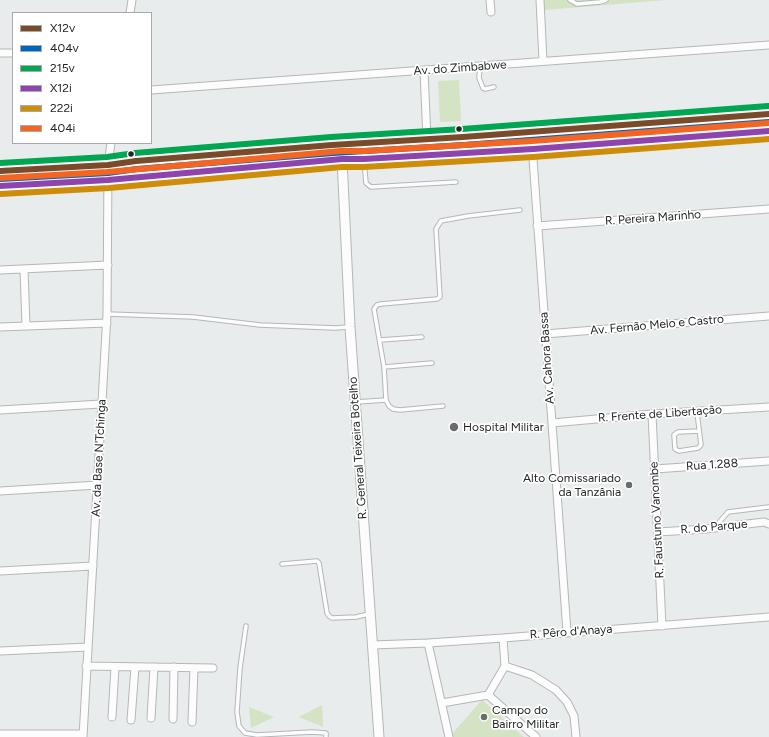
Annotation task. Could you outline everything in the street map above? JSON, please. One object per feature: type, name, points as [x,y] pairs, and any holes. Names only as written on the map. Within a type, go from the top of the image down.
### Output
[{"type":"main road","points":[[0,171],[108,165],[136,161],[332,145],[427,140],[769,114]]},
{"type":"main road","points":[[0,186],[108,180],[342,159],[533,149],[769,131]]},
{"type":"street","points":[[130,12],[132,0]]},
{"type":"street","points":[[490,0],[491,12]]},
{"type":"street","points":[[540,0],[543,61]]},
{"type":"street","name":"Av. do Zimbabwe","points":[[152,90],[769,45]]},
{"type":"street","points":[[0,53],[12,53]]},
{"type":"street","points":[[424,71],[427,140]]},
{"type":"street","name":"Av. Cahora Bassa","points":[[532,131],[537,226],[567,632]]},
{"type":"street","name":"Av. da Base N'Tchinga","points":[[83,735],[98,485],[101,404],[107,323],[108,165],[111,144]]},
{"type":"street","name":"R. General Teixeira Botelho","points":[[342,159],[350,327],[369,614],[379,737]]},
{"type":"street","name":"R. Pereira Marinho","points":[[537,226],[769,210]]},
{"type":"street","points":[[0,270],[108,265]]},
{"type":"street","points":[[24,269],[26,326]]},
{"type":"street","name":"Av. Fernão Melo e Castro","points":[[545,334],[769,316]]},
{"type":"street","points":[[0,327],[107,323]]},
{"type":"street","points":[[0,410],[101,404]]},
{"type":"street","name":"R. Frente de Libertação","points":[[552,423],[652,414],[769,407]]},
{"type":"street","name":"R. Faustuno Vanombe","points":[[652,414],[662,626]]},
{"type":"street","name":"Rua 1.288","points":[[655,469],[769,461]]},
{"type":"street","points":[[0,490],[98,485]]},
{"type":"street","name":"R. do Parque","points":[[658,532],[714,528],[764,522],[769,524]]},
{"type":"street","points":[[0,571],[93,566]]},
{"type":"street","name":"R. Pêro d'Anaya","points":[[372,645],[503,638],[769,617]]},
{"type":"street","points":[[488,696],[505,666],[503,638]]},
{"type":"street","points":[[428,643],[449,737]]},
{"type":"street","points":[[0,651],[88,647]]},
{"type":"street","points":[[86,666],[213,668]]},
{"type":"street","points":[[112,717],[115,666]]},
{"type":"street","points":[[505,666],[532,674],[556,690],[567,702],[574,716],[576,737]]},
{"type":"street","points":[[131,720],[135,667]]},
{"type":"street","points":[[151,718],[154,667]]},
{"type":"street","points":[[173,719],[174,667]]},
{"type":"street","points":[[192,722],[194,668]]},
{"type":"street","points":[[442,703],[488,696],[536,737]]},
{"type":"street","points":[[0,734],[83,735]]},
{"type":"lane","points":[[570,0],[577,4],[606,0]]},
{"type":"lane","points":[[480,66],[479,78],[483,88],[494,87]]},
{"type":"lane","points":[[364,159],[366,183],[371,187],[456,182]]},
{"type":"lane","points":[[443,406],[400,410],[393,409],[389,406],[386,400],[384,367],[374,309],[377,305],[381,304],[437,299],[440,297],[436,229],[442,221],[468,216],[520,210]]},
{"type":"lane","points":[[107,314],[193,317],[260,325],[335,328],[350,327]]},
{"type":"lane","points":[[380,340],[422,337]]},
{"type":"lane","points":[[384,367],[432,363]]},
{"type":"lane","points":[[355,402],[386,400]]},
{"type":"lane","points":[[697,411],[699,431],[700,445],[698,448],[679,451],[675,449],[674,435],[678,432],[699,431]]},
{"type":"lane","points":[[714,528],[728,512],[769,507]]},
{"type":"lane","points":[[282,564],[319,562],[327,613],[332,618],[356,617],[369,614]]},
{"type":"lane","points":[[246,626],[240,668],[237,712],[239,726],[245,733],[257,735],[312,732],[326,733],[326,737]]},
{"type":"green space","points":[[544,0],[666,0],[545,10]]},
{"type":"green space","points":[[459,80],[461,121],[440,122],[438,81]]},
{"type":"green space","name":"Campo do Bairro Militar","points":[[482,700],[524,737],[454,737],[451,735]]},
{"type":"green space","points":[[322,705],[323,727],[299,717]]},
{"type":"green space","points":[[249,707],[274,717],[251,728]]},
{"type":"transit line","name":"215v","points":[[0,163],[107,157],[135,153],[331,137],[462,129],[768,106]]},
{"type":"transit line","name":"X12v","points":[[0,171],[108,165],[136,161],[332,145],[463,137],[769,114]]},
{"type":"transit line","name":"404v","points":[[0,179],[108,173],[137,169],[333,153],[464,145],[769,122]]},
{"type":"transit line","name":"404i","points":[[0,178],[107,172],[341,151],[364,151],[532,141],[768,123]]},
{"type":"transit line","name":"X12i","points":[[0,186],[108,180],[342,159],[533,149],[769,131]]},
{"type":"transit line","name":"222i","points":[[0,194],[109,188],[342,167],[533,157],[769,139]]},
{"type":"place","name":"Hospital Militar","points":[[454,427]]},
{"type":"place","name":"Alto Comissariado da Tanzânia","points":[[629,485]]},
{"type":"place","name":"Campo do Bairro Militar","points":[[484,717]]}]
